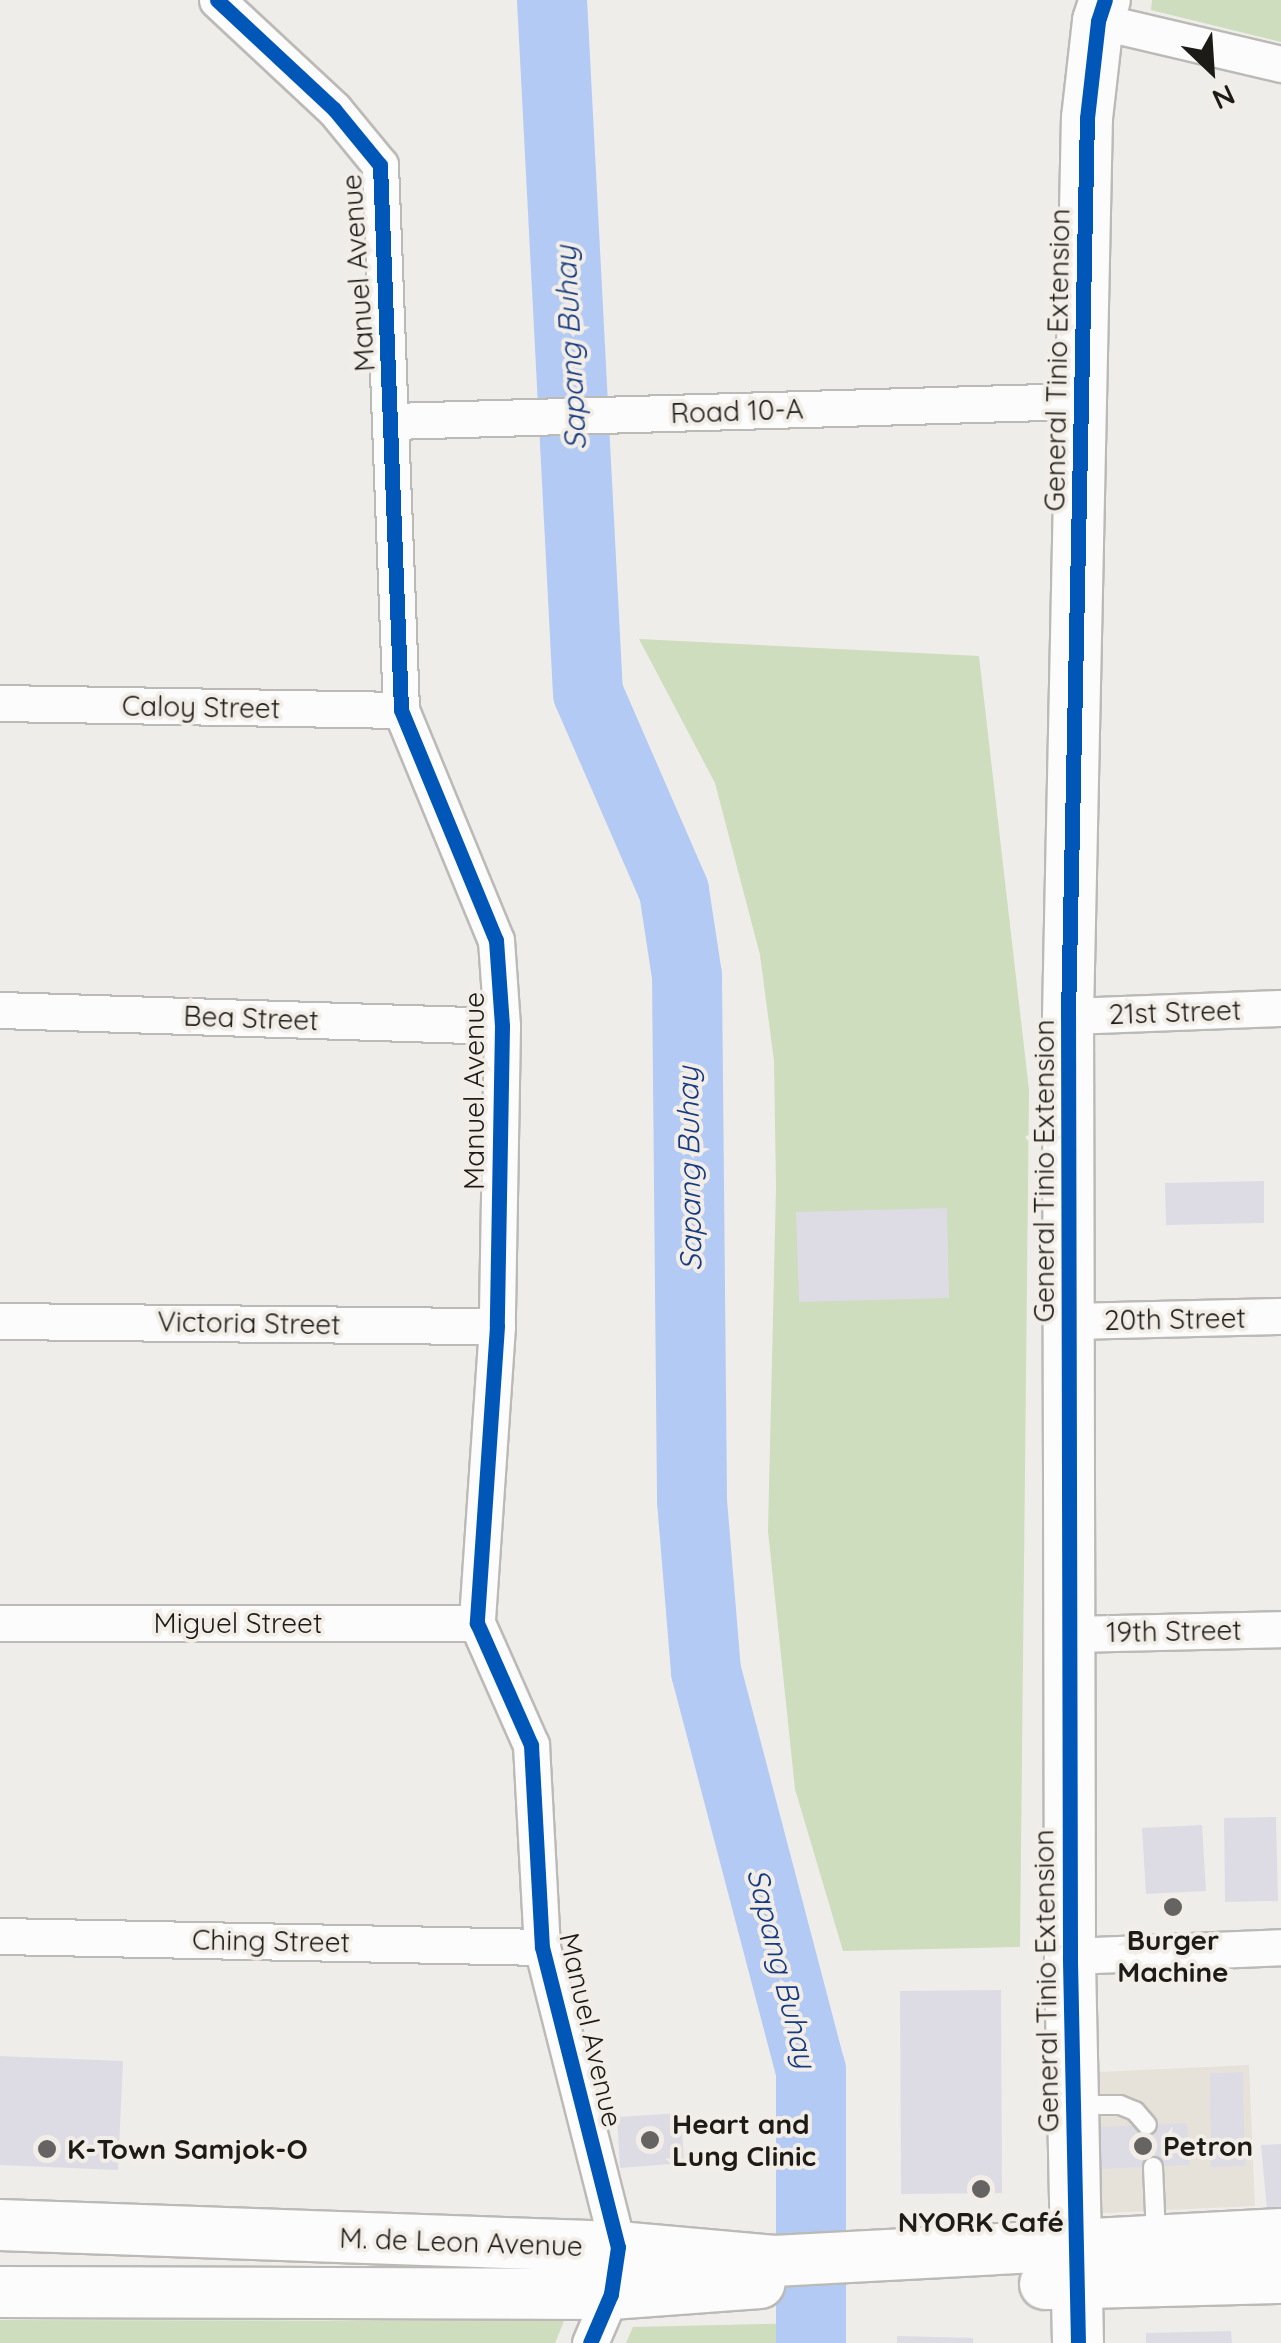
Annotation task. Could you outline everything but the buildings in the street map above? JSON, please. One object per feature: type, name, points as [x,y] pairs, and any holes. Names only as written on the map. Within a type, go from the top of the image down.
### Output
[{"type":"street","name":"Manuel Avenue","points":[[217,0],[334,110],[380,165],[402,710],[496,940],[502,1026],[497,1326],[477,1622],[530,1745],[542,1947],[614,2271]]},
{"type":"street","points":[[1102,11],[1281,64]]},
{"type":"street","name":"General Tinio Extension","points":[[1078,2343],[1070,1956],[1068,1016],[1087,118],[1102,11]]},
{"type":"street","name":"Road 10-A","points":[[393,421],[1081,401]]},
{"type":"street","name":"Caloy Street","points":[[0,703],[402,710]]},
{"type":"street","name":"21st Street","points":[[1068,1016],[1281,1008]]},
{"type":"street","name":"Bea Street","points":[[0,1010],[502,1026]]},
{"type":"street","name":"20th Street","points":[[1069,1321],[1281,1316]]},
{"type":"street","name":"Victoria Street","points":[[0,1321],[497,1326]]},
{"type":"street","name":"Miguel Street","points":[[0,1624],[477,1622]]},
{"type":"street","name":"19th Street","points":[[1068,1634],[1281,1629]]},
{"type":"street","name":"Ching Street","points":[[0,1936],[542,1947]]},
{"type":"street","points":[[1070,1956],[1281,1948]]},
{"type":"street","name":"M. de Leon Avenue","points":[[0,2225],[614,2271]]},
{"type":"street","name":"M. de Leon Avenue","points":[[1076,2265],[1156,2240],[1281,2234]]},
{"type":"street","name":"M. de Leon Avenue","points":[[0,2292],[614,2271],[858,2271],[1076,2265],[1281,2278]]},
{"type":"street","points":[[590,2343],[614,2271]]},
{"type":"lane","points":[[1073,2105],[1120,2105],[1135,2111],[1147,2125]]},
{"type":"lane","points":[[1153,2167],[1156,2240]]},
{"type":"shaded area","points":[[1249,2065],[1255,2206],[1082,2214],[1076,2073]]},
{"type":"green space","points":[[1152,0],[1281,0],[1281,42],[1151,10]]},
{"type":"green space","points":[[639,639],[979,656],[1029,1090],[1020,1947],[843,1951],[795,1789],[768,1531],[776,1187],[774,1061],[760,955],[715,783]]},
{"type":"green space","points":[[0,2320],[564,2321],[555,2343],[0,2343]]},
{"type":"green space","points":[[810,2323],[808,2343],[626,2343],[633,2327]]},
{"type":"waterway","name":"Sapang Buhay","points":[[552,0],[588,693],[674,891],[687,976],[692,1501],[706,1671],[811,2070],[811,2343]]},
{"type":"cycle path","points":[[217,0],[334,109],[380,165],[401,710],[496,940],[502,1026],[497,1326],[477,1623],[531,1745],[542,1947],[618,2247],[611,2294],[590,2343]]},
{"type":"cycle path","points":[[1078,2343],[1070,1956],[1068,1016],[1087,118],[1098,21],[1105,0]]},
{"type":"place","name":"Burger Machine","points":[[1173,1907]]},
{"type":"place","name":"Heart and Lung Clinic","points":[[650,2140]]},
{"type":"place","name":"Petron","points":[[1143,2146]]},
{"type":"place","name":"K-Town Samjok-O","points":[[47,2149]]},
{"type":"place","name":"NYORK Café","points":[[981,2189]]}]
